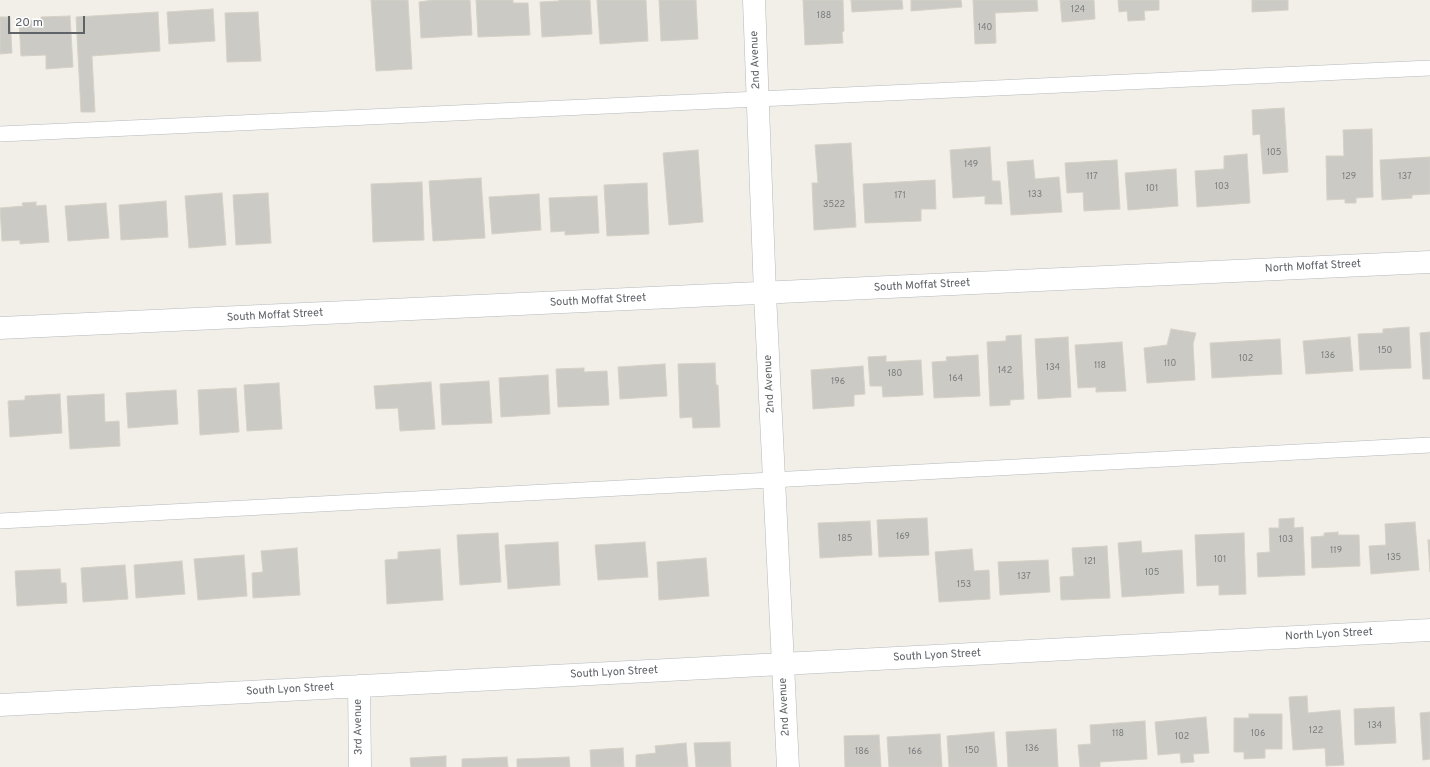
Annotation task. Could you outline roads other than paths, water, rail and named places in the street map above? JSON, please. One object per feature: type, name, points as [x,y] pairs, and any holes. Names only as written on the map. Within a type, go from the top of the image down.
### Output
[{"type":"street","name":"2nd Avenue","points":[[754,0],[765,294],[788,767]]},
{"type":"street","name":"North Moffat Street","points":[[1197,273],[1430,262]]},
{"type":"street","name":"South Moffat Street","points":[[0,328],[1197,273]]},
{"type":"street","name":"North Lyon Street","points":[[1227,641],[1430,630]]},
{"type":"street","name":"South Lyon Street","points":[[0,705],[1227,641]]},
{"type":"street","name":"3rd Avenue","points":[[359,686],[360,767]]},
{"type":"lane","points":[[0,134],[1430,68]]},
{"type":"lane","points":[[0,521],[1430,445]]}]
